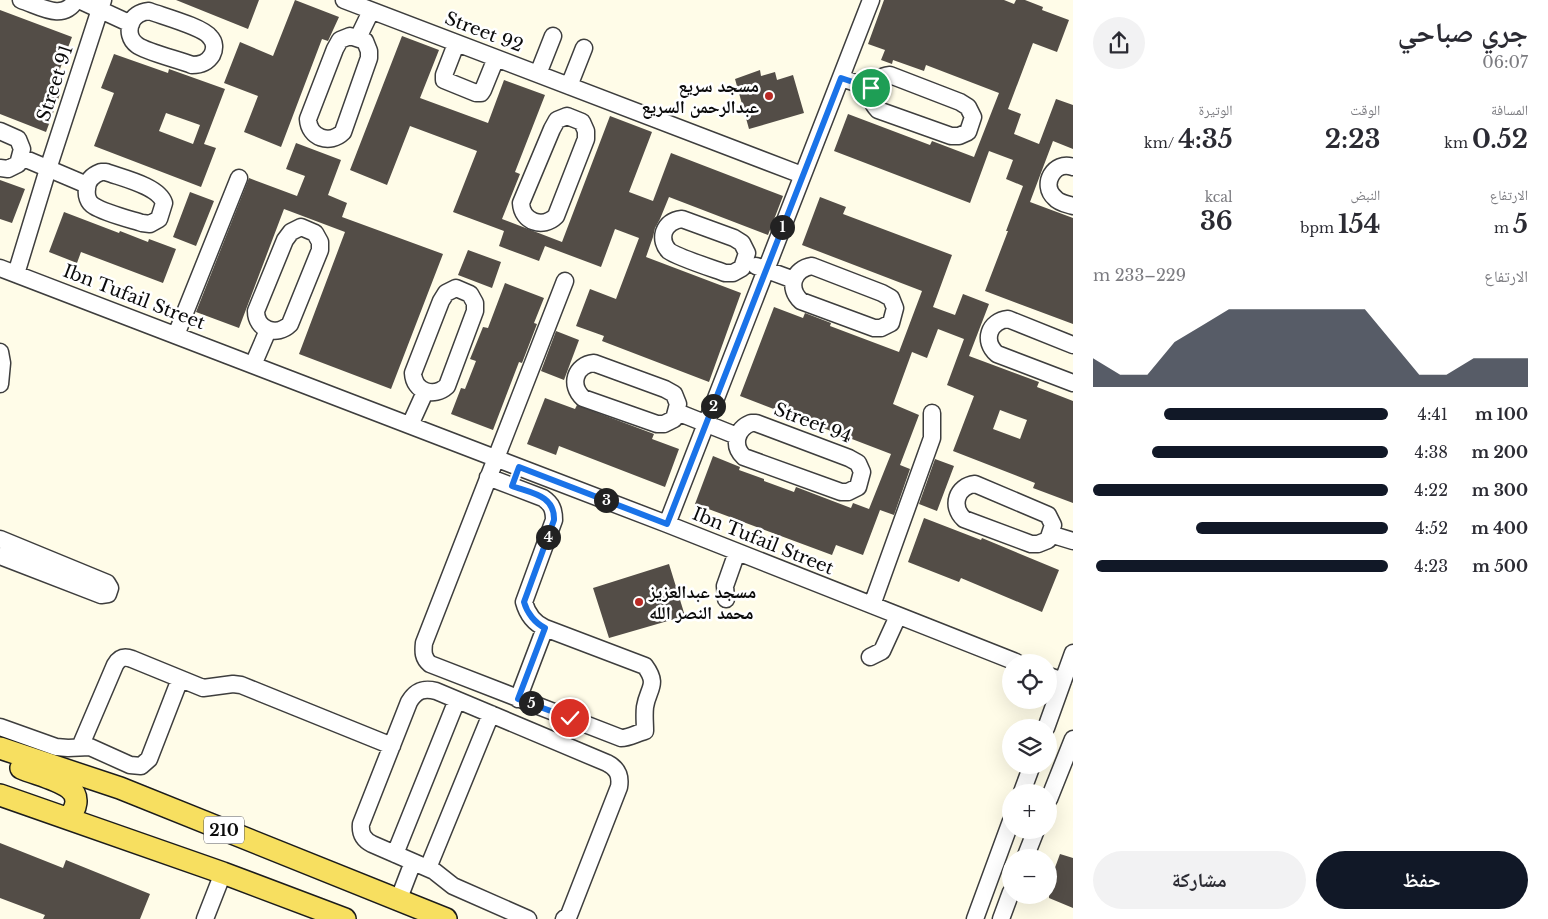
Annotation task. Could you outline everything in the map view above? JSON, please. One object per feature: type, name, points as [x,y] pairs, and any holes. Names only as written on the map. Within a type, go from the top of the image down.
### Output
[{"type":"main road","name":"210","points":[[0,748],[73,771],[136,794],[446,919]]},
{"type":"main road","points":[[0,759],[68,787],[73,792],[76,803],[72,814],[67,818]]},
{"type":"main road","name":"210","points":[[0,795],[223,873],[345,919]]},
{"type":"street","points":[[21,0],[55,12],[63,12],[72,7],[77,0],[101,5],[130,24]]},
{"type":"street","name":"Street 92","points":[[344,0],[802,175]]},
{"type":"street","points":[[667,524],[871,0]]},
{"type":"street","name":"Street 91","points":[[16,274],[101,5]]},
{"type":"street","points":[[149,11],[201,30],[209,35],[214,45],[214,52],[206,62],[200,65],[138,46],[131,38],[130,24],[139,13],[149,11]]},
{"type":"street","points":[[358,38],[371,11]]},
{"type":"street","points":[[538,74],[553,36]]},
{"type":"street","points":[[346,37],[358,38],[367,45],[369,58],[343,132],[335,138],[321,138],[310,129],[308,119],[340,40],[346,37]]},
{"type":"street","points":[[456,44],[444,75],[444,80],[476,93],[481,93],[484,90],[496,58]]},
{"type":"street","points":[[575,118],[576,89],[584,48]]},
{"type":"street","points":[[890,75],[898,78],[968,107],[973,116],[971,126],[965,134],[951,136],[878,110],[872,102],[871,88],[875,82],[885,76],[890,75]]},
{"type":"street","points":[[841,78],[871,88]]},
{"type":"street","points":[[563,117],[575,118],[584,125],[586,139],[556,216],[548,222],[534,222],[523,213],[521,203],[557,120],[563,117]]},
{"type":"street","points":[[0,131],[18,139],[22,148],[18,164],[8,169],[0,168]]},
{"type":"street","points":[[20,157],[87,185]]},
{"type":"street","points":[[1073,167],[1068,165],[1058,168],[1049,179],[1048,186],[1050,192],[1057,200],[1073,206]]},
{"type":"street","points":[[176,335],[239,178]]},
{"type":"street","points":[[682,219],[734,238],[742,243],[746,249],[745,262],[739,271],[726,273],[671,253],[665,245],[664,231],[673,222],[682,219]]},
{"type":"street","points":[[301,227],[309,229],[318,236],[320,250],[290,324],[282,330],[268,330],[261,326],[257,320],[256,311],[291,232],[301,227]]},
{"type":"street","points":[[745,262],[794,280]]},
{"type":"street","points":[[812,266],[891,298],[895,308],[893,317],[887,326],[874,328],[801,301],[794,294],[794,280],[797,273],[802,269],[812,266]]},
{"type":"street","name":"Ibn Tufail Street","points":[[0,268],[667,524],[1002,657]]},
{"type":"street","points":[[488,477],[549,502],[554,511],[554,520],[524,602],[526,610],[532,618],[545,628],[645,666],[651,674],[653,682],[645,707],[645,731],[627,738],[621,738],[430,664],[425,660],[423,654],[424,643],[488,477],[565,281]]},
{"type":"street","points":[[456,288],[464,290],[473,297],[475,311],[447,386],[439,392],[425,392],[415,383],[413,373],[440,301],[446,292],[456,288]]},
{"type":"street","points":[[1073,345],[1008,319],[993,325],[988,339],[990,346],[996,354],[1073,383]]},
{"type":"street","points":[[253,365],[268,330]]},
{"type":"street","points":[[0,352],[2,363],[0,384]]},
{"type":"street","points":[[594,363],[674,394],[678,404],[676,412],[674,419],[670,422],[657,424],[583,398],[577,390],[576,376],[585,365],[594,363]]},
{"type":"street","points":[[410,425],[425,392]]},
{"type":"street","points":[[676,412],[737,436]]},
{"type":"street","points":[[872,606],[932,438],[932,413]]},
{"type":"street","name":"Street 94","points":[[756,423],[858,463],[862,472],[860,482],[854,490],[841,492],[744,457],[738,450],[737,436],[746,425],[756,423]]},
{"type":"street","points":[[512,486],[519,467]]},
{"type":"street","points":[[975,484],[1048,515],[1052,525],[1050,534],[1044,542],[1031,544],[964,519],[958,512],[956,498],[966,486],[975,484]]},
{"type":"street","points":[[1050,534],[1073,541]]},
{"type":"street","points":[[0,539],[107,583],[110,591],[108,594],[101,595],[0,556]]},
{"type":"street","points":[[726,599],[724,586],[738,552]]},
{"type":"street","points":[[870,657],[882,651],[898,616]]},
{"type":"street","points":[[518,699],[545,628]]},
{"type":"street","points":[[1057,677],[1073,653]]},
{"type":"street","points":[[80,747],[115,665],[121,658],[128,658],[203,688],[233,684],[242,685],[392,746]]},
{"type":"street","points":[[0,727],[56,747],[95,749],[136,766],[146,763],[149,759],[180,679]]},
{"type":"street","points":[[528,919],[453,886],[439,874],[368,842],[361,834],[360,824],[410,702],[416,693],[427,688],[614,766],[618,772],[619,786],[569,915],[564,919]]},
{"type":"street","points":[[395,854],[457,700]]},
{"type":"street","points":[[398,901],[421,865],[491,714]]},
{"type":"street","points":[[1055,784],[1073,739]]},
{"type":"street","points":[[975,919],[1004,839]]},
{"type":"street","points":[[205,919],[223,873]]},
{"type":"street","points":[[1001,919],[1007,904]]},
{"type":"building","points":[[176,0],[259,0],[248,29]]},
{"type":"building","points":[[295,0],[339,17],[328,41],[322,39],[281,147],[244,132],[258,96],[224,83],[240,42],[273,56]]},
{"type":"building","points":[[884,0],[1004,0],[1014,4],[1016,0],[1025,0],[1043,7],[1042,10],[1069,20],[1057,52],[1033,43],[1008,109],[1021,114],[1014,134],[1039,144],[1056,99],[1073,105],[1073,149],[1053,141],[1030,202],[1073,218],[1073,324],[985,291],[1023,186],[1006,179],[1013,160],[989,151],[970,203],[834,151],[848,114],[930,145],[932,141],[974,157],[999,93],[926,65],[924,71],[893,60],[892,64],[881,60],[885,50],[868,44]]},
{"type":"building","points":[[0,10],[72,37],[52,90],[60,94],[46,132],[0,114]]},
{"type":"building","points":[[402,36],[439,50],[420,98],[488,123],[504,80],[545,95],[515,172],[520,174],[502,219],[562,242],[610,116],[652,132],[629,192],[653,201],[671,153],[783,196],[768,235],[669,197],[655,228],[646,257],[741,293],[709,382],[602,341],[604,336],[576,326],[590,289],[616,299],[639,238],[615,229],[601,267],[545,246],[539,261],[499,246],[504,231],[453,212],[477,151],[410,126],[387,185],[350,170]]},
{"type":"building","points":[[114,54],[168,73],[169,69],[225,89],[204,144],[216,148],[201,187],[94,146],[114,93],[101,88]],"holes":[[[166,113],[200,125],[193,144],[159,131]]]},
{"type":"building","name":"مسجد سريع عبدالرحمن السريع","points":[[760,70],[761,76],[775,72],[777,80],[793,75],[804,113],[749,129],[735,79]]},
{"type":"building","points":[[296,143],[341,160],[328,195],[347,203],[342,217],[443,254],[391,389],[299,354],[345,232],[284,209],[239,328],[196,312],[249,178],[297,196],[305,176],[286,169]]},
{"type":"building","points":[[0,180],[25,189],[12,223],[0,219]]},
{"type":"building","points":[[190,192],[214,201],[196,246],[173,237]]},
{"type":"building","points":[[820,197],[846,207],[843,214],[952,255],[933,307],[955,315],[963,294],[989,304],[969,356],[1039,382],[1037,387],[1073,401],[1073,503],[1033,488],[1035,483],[953,451],[974,396],[947,385],[964,339],[938,329],[927,358],[912,352],[893,404],[919,415],[900,465],[910,469],[894,515],[880,510],[863,555],[836,545],[832,555],[695,504],[713,456],[740,467],[739,470],[794,492],[796,487],[851,508],[853,503],[869,509],[891,454],[740,396],[774,307],[803,318],[805,313],[831,323],[830,326],[899,352],[922,291],[802,245]],"holes":[[[1000,410],[1027,420],[1020,439],[993,429]]]},
{"type":"building","points":[[64,212],[119,233],[120,231],[148,242],[149,239],[176,249],[163,283],[81,252],[77,263],[49,252]]},
{"type":"building","points":[[468,250],[501,262],[492,288],[458,275]]},
{"type":"building","points":[[505,283],[544,298],[534,323],[537,324],[522,363],[519,362],[493,430],[451,414],[461,388],[465,389],[476,361],[470,359],[483,327],[488,328]]},
{"type":"building","points":[[556,331],[579,340],[564,380],[541,371]]},
{"type":"building","points":[[545,398],[575,409],[577,405],[654,434],[652,439],[679,449],[665,487],[559,446],[556,455],[527,444]]},
{"type":"building","points":[[935,459],[954,466],[937,511],[919,504]]},
{"type":"building","points":[[924,518],[981,540],[982,538],[1059,570],[1042,612],[961,578],[959,582],[908,562]]},
{"type":"building","name":"مسجد عبدالعزيز محمد النصر الله","points":[[669,564],[685,616],[609,638],[593,588]]},
{"type":"building","points":[[0,843],[63,868],[66,860],[150,894],[140,919],[43,919],[45,915],[0,898]]},
{"type":"building","points":[[1060,854],[1073,858],[1073,908],[1057,901],[1057,862]]},
{"type":"place","name":"مسجد سريع عبدالرحمن السريع","points":[[769,96]]},
{"type":"place","name":"مسجد عبدالعزيز محمد النصر الله","points":[[639,602]]},
{"type":"route","points":[[570,718],[518,699],[545,628],[532,618],[526,610],[524,602],[554,520],[554,511],[549,502],[512,486],[519,467],[667,524],[841,78],[871,88]]}]
